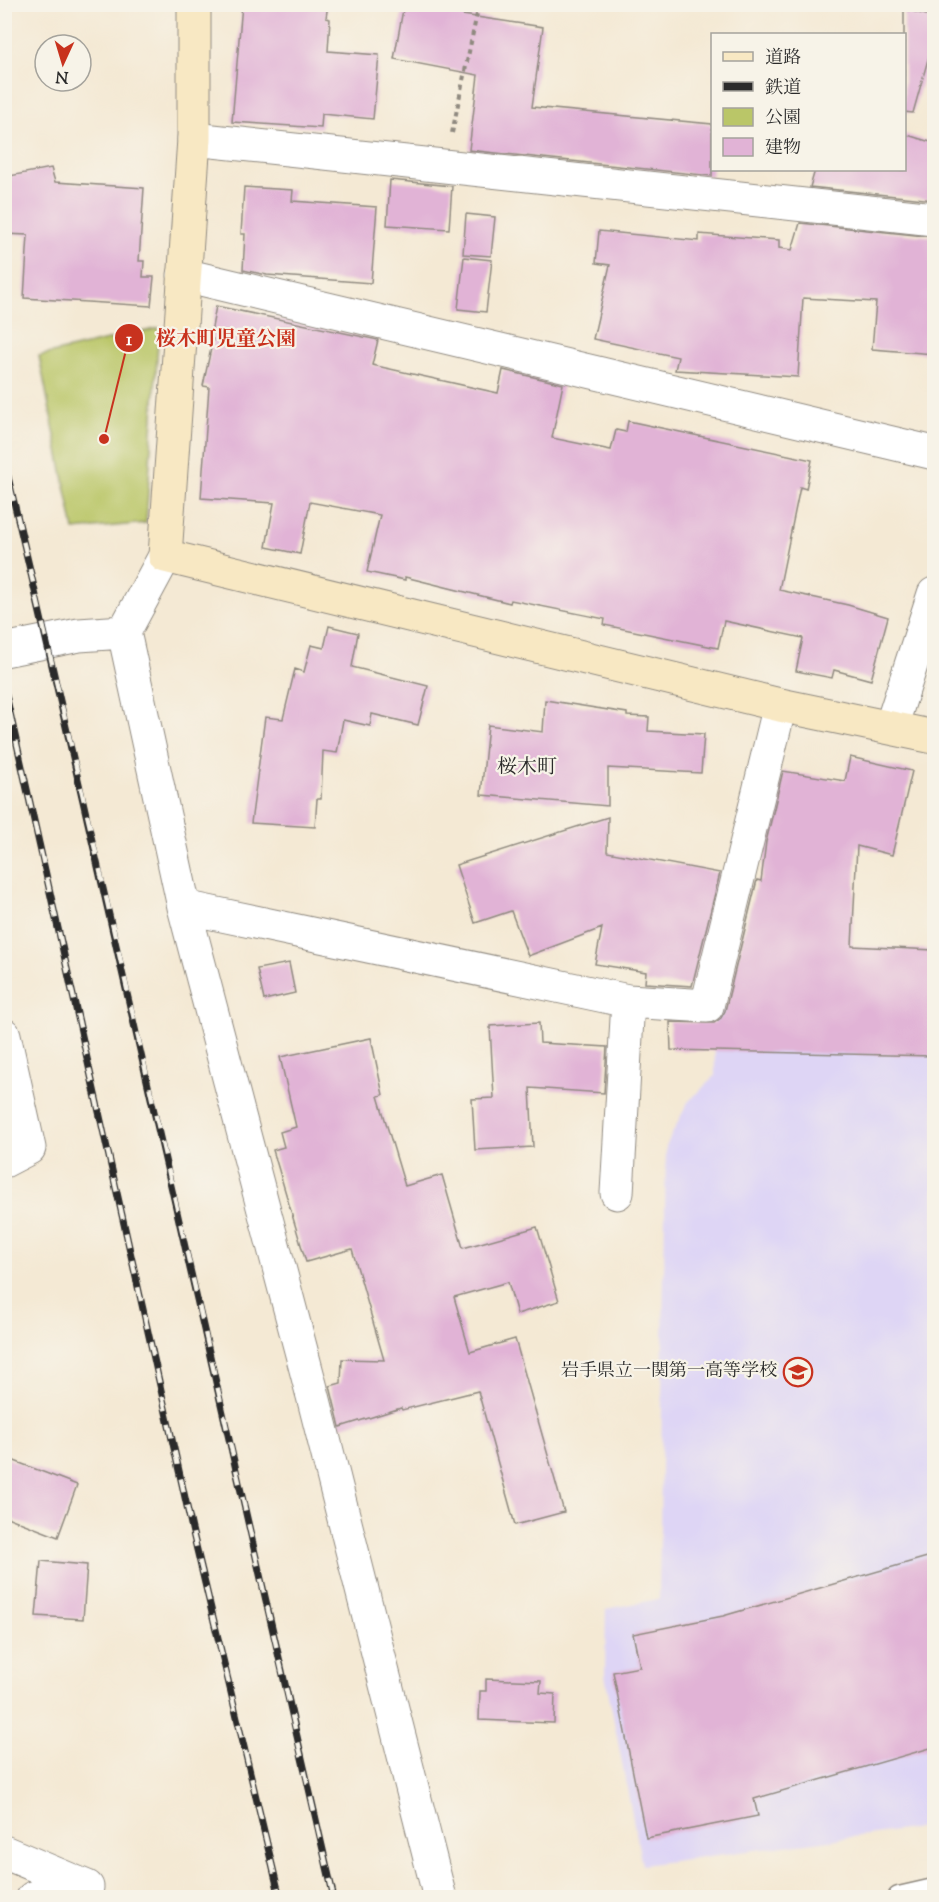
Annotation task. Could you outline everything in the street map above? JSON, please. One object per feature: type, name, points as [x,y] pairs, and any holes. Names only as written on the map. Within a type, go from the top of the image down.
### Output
[{"type":"street","points":[[194,4],[194,139],[165,556],[124,632],[184,907],[313,1396],[440,1898]]},
{"type":"street","points":[[194,139],[934,219]]},
{"type":"street","points":[[184,275],[934,453]]},
{"type":"street","points":[[165,556],[780,705],[934,737]]},
{"type":"street","points":[[891,727],[934,594]]},
{"type":"street","points":[[4,650],[79,635],[124,632]]},
{"type":"street","points":[[184,907],[628,1001],[707,1006],[780,705]]},
{"type":"street","points":[[617,1193],[628,1001]]},
{"type":"street","points":[[4,1035],[29,1148],[4,1161]]},
{"type":"street","points":[[4,1852],[87,1887],[33,1898]]},
{"type":"lane","points":[[900,1898],[934,1890]]},
{"type":"path","points":[[451,140],[479,4]]},
{"type":"shaded area","name":"岩手県立一関第一高等学校","points":[[714,1007],[934,1013],[934,1826],[642,1865],[605,1675],[606,1609],[659,1599],[666,1146],[688,1102],[715,1076]]},
{"type":"green space","points":[[159,328],[146,523],[74,530],[39,356]]},
{"type":"building","points":[[242,4],[328,4],[326,18],[330,19],[328,51],[379,55],[373,119],[322,114],[321,128],[232,122]]},
{"type":"building","points":[[404,4],[465,4],[463,15],[543,27],[532,107],[711,124],[712,176],[469,150],[478,75],[394,59]]},
{"type":"building","points":[[904,9],[934,17],[934,38],[913,113],[906,112],[906,33],[904,33]]},
{"type":"building","points":[[906,135],[934,143],[934,200],[810,187],[815,171],[906,171]]},
{"type":"building","points":[[51,168],[55,182],[144,188],[139,261],[144,261],[143,277],[154,277],[151,306],[24,298],[28,235],[4,234],[4,177]]},
{"type":"building","points":[[390,180],[452,186],[449,229],[387,225]]},
{"type":"building","points":[[244,187],[293,190],[292,201],[377,207],[371,283],[267,275],[243,270],[245,234],[241,234]]},
{"type":"building","points":[[466,214],[495,217],[491,256],[463,254]]},
{"type":"building","points":[[800,223],[934,237],[934,354],[872,349],[876,302],[803,298],[798,377],[675,370],[678,357],[593,339],[610,265],[596,263],[599,231],[699,241],[699,234],[779,240],[779,248],[792,250]]},
{"type":"building","points":[[464,257],[492,260],[486,312],[458,309]]},
{"type":"building","points":[[216,306],[378,340],[372,365],[498,393],[503,370],[563,384],[552,438],[611,450],[616,430],[626,432],[628,421],[812,460],[806,489],[800,487],[779,590],[848,605],[888,617],[871,680],[834,670],[832,678],[796,671],[803,638],[724,621],[718,648],[604,625],[605,619],[511,600],[510,603],[405,577],[405,580],[367,572],[380,515],[310,502],[300,554],[266,547],[274,503],[201,498],[209,387],[203,386],[213,339],[210,338]]},
{"type":"building","points":[[329,626],[358,633],[352,667],[428,686],[418,725],[372,714],[370,726],[343,720],[337,753],[323,751],[321,799],[317,799],[315,827],[251,823],[265,717],[283,719],[295,669],[304,672],[311,645],[324,648]]},
{"type":"building","points":[[545,700],[627,713],[627,716],[649,717],[648,731],[704,734],[701,773],[608,768],[608,806],[481,795],[488,725],[543,732]]},
{"type":"building","points":[[850,757],[912,771],[892,855],[857,846],[852,946],[934,950],[934,1056],[671,1050],[670,1022],[714,1023],[725,1011],[757,880],[761,881],[766,842],[783,771],[845,781]]},
{"type":"building","points":[[608,817],[607,852],[720,873],[692,986],[645,983],[646,972],[595,964],[602,928],[528,956],[511,911],[475,923],[456,865]]},
{"type":"building","points":[[289,963],[295,993],[264,1000],[257,969]]},
{"type":"building","points":[[539,1023],[540,1043],[607,1047],[604,1093],[530,1088],[533,1147],[475,1150],[472,1099],[494,1098],[490,1026]]},
{"type":"building","points":[[371,1038],[383,1095],[378,1096],[405,1186],[442,1175],[463,1248],[537,1227],[559,1301],[517,1314],[508,1282],[454,1297],[470,1352],[515,1339],[564,1512],[515,1525],[478,1391],[402,1410],[401,1408],[340,1427],[330,1386],[341,1383],[342,1359],[384,1360],[352,1249],[306,1262],[273,1150],[284,1147],[280,1132],[296,1127],[280,1057]]},
{"type":"building","points":[[4,1457],[77,1485],[58,1537],[4,1516]]},
{"type":"building","points":[[934,1555],[934,1747],[754,1799],[758,1816],[646,1838],[613,1672],[640,1667],[633,1634],[723,1616]]},
{"type":"building","points":[[41,1561],[87,1565],[83,1619],[36,1616]]},
{"type":"building","points":[[486,1679],[541,1681],[540,1693],[555,1694],[554,1723],[479,1720],[480,1691],[486,1691]]},
{"type":"railway","points":[[4,460],[334,1898]]},
{"type":"railway","points":[[4,686],[192,1529],[280,1898]]},
{"type":"place","name":"桜木町児童公園","points":[[104,439]]},
{"type":"place","name":"岩手県立一関第一高等学校","points":[[798,1372]]},
{"type":"district","name":"桜木町","points":[[527,768]]}]
